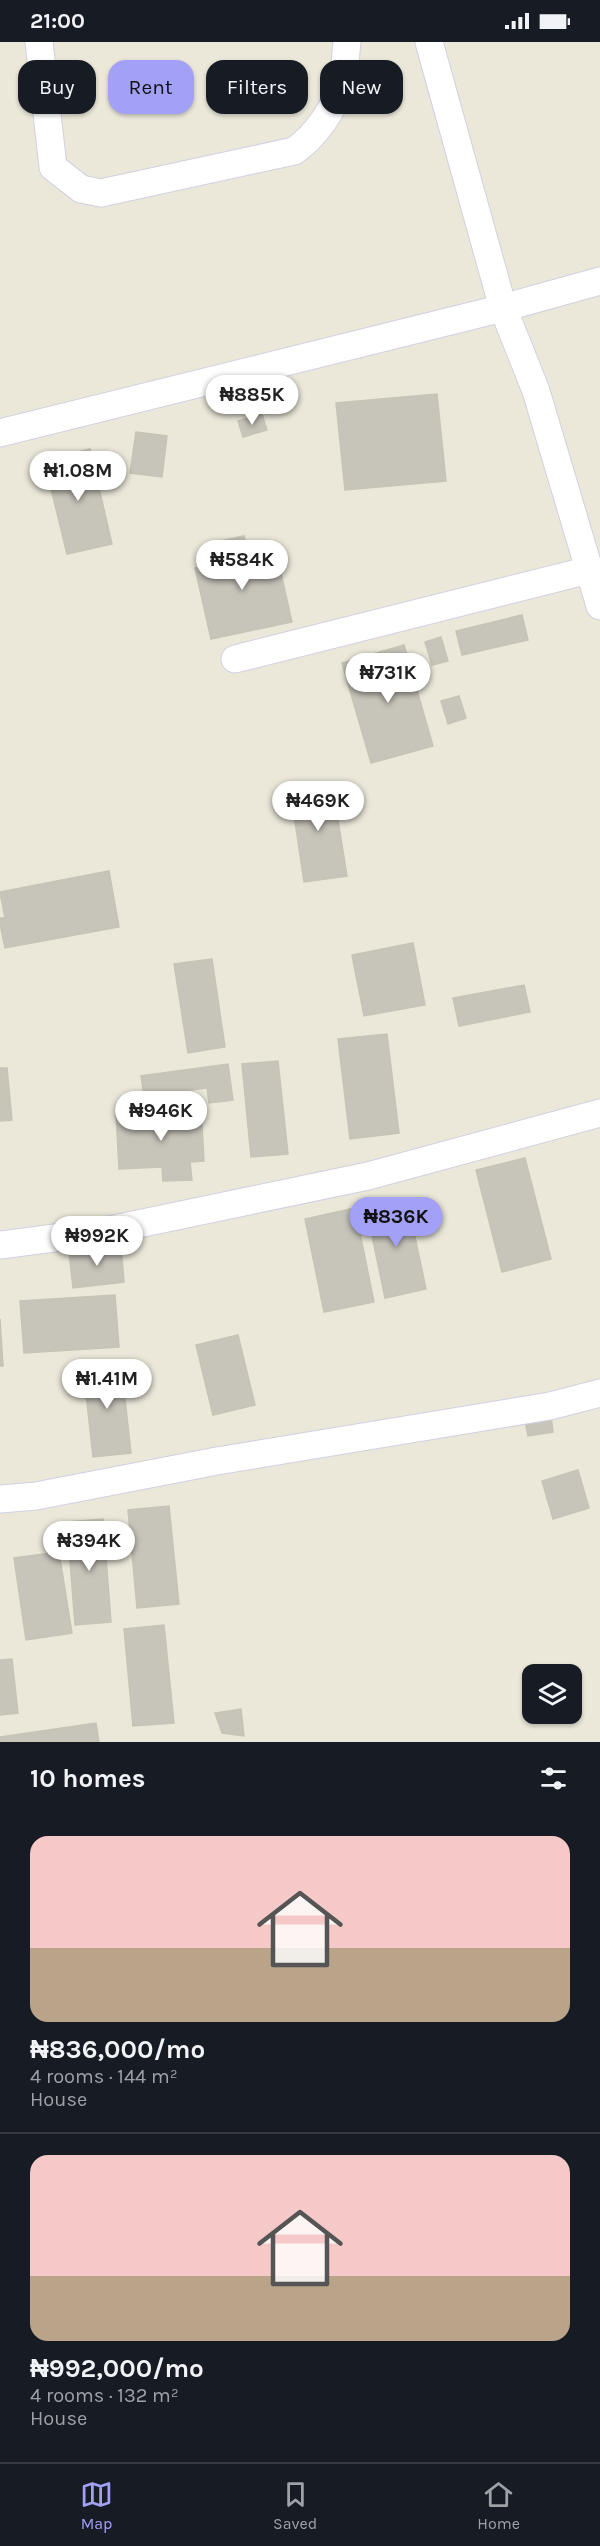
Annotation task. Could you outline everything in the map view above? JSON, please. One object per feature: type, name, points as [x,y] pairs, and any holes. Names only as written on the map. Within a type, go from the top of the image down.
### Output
[{"type":"street","points":[[39,42],[53,167],[81,189],[101,193],[294,151],[306,143],[331,108],[342,83],[347,42]]},
{"type":"street","points":[[429,42],[503,308],[536,391],[591,555],[600,606]]},
{"type":"street","points":[[0,433],[503,308],[600,281]]},
{"type":"street","points":[[235,659],[591,555]]},
{"type":"street","points":[[0,1245],[100,1232],[368,1176],[600,1113]]},
{"type":"street","points":[[0,1500],[36,1496],[217,1461],[550,1406],[600,1394]]},
{"type":"building","points":[[437,394],[446,481],[345,490],[336,403]]},
{"type":"building","points":[[262,414],[267,430],[243,437],[238,421]]},
{"type":"building","points":[[136,432],[167,436],[162,477],[130,473]]},
{"type":"building","points":[[90,449],[112,544],[67,554],[44,460]]},
{"type":"building","points":[[244,536],[250,562],[277,556],[292,622],[211,639],[195,568],[216,564],[211,543]]},
{"type":"building","points":[[522,615],[528,640],[462,655],[456,631]]},
{"type":"building","points":[[441,637],[448,661],[432,665],[425,642]]},
{"type":"building","points":[[404,645],[433,746],[371,763],[342,663]]},
{"type":"building","points":[[459,696],[466,718],[448,724],[441,701]]},
{"type":"building","points":[[332,782],[347,876],[304,882],[290,788]]},
{"type":"building","points":[[109,871],[119,927],[5,948],[0,924],[0,918],[5,918],[0,892]]},
{"type":"building","points":[[413,943],[425,1005],[364,1016],[352,955]]},
{"type":"building","points":[[212,959],[225,1047],[188,1053],[174,964]]},
{"type":"building","points":[[524,985],[530,1012],[459,1026],[453,998]]},
{"type":"building","points":[[387,1034],[399,1133],[350,1139],[338,1039]]},
{"type":"building","points":[[278,1061],[288,1154],[251,1157],[242,1064]]},
{"type":"building","points":[[228,1064],[233,1100],[209,1103],[207,1088],[144,1096],[141,1076]]},
{"type":"building","points":[[0,1068],[7,1068],[12,1120],[0,1121]]},
{"type":"building","points":[[201,1108],[204,1161],[190,1162],[192,1180],[163,1181],[162,1167],[119,1169],[116,1113],[145,1112],[145,1116],[173,1114],[173,1110]]},
{"type":"building","points":[[525,1158],[551,1259],[502,1272],[476,1170]]},
{"type":"building","points":[[407,1199],[426,1289],[385,1298],[366,1207]]},
{"type":"building","points":[[355,1208],[374,1302],[324,1312],[305,1219]]},
{"type":"building","points":[[121,1247],[124,1282],[73,1288],[69,1253]]},
{"type":"building","points":[[115,1295],[119,1347],[24,1353],[20,1301]]},
{"type":"building","points":[[0,1319],[3,1366],[0,1366]]},
{"type":"building","points":[[238,1335],[255,1405],[213,1415],[196,1345]]},
{"type":"building","points":[[121,1363],[131,1453],[93,1457],[83,1367]]},
{"type":"building","points":[[551,1416],[553,1432],[528,1436],[525,1421]]},
{"type":"building","points":[[578,1470],[589,1508],[553,1519],[542,1481]]},
{"type":"building","points":[[169,1506],[179,1604],[137,1608],[128,1510]]},
{"type":"building","points":[[103,1519],[111,1622],[75,1625],[67,1522]]},
{"type":"building","points":[[59,1552],[72,1633],[26,1640],[14,1558]]},
{"type":"building","points":[[164,1625],[174,1723],[133,1726],[124,1629]]},
{"type":"building","points":[[12,1659],[18,1713],[0,1715],[0,1660]]},
{"type":"building","points":[[241,1709],[244,1736],[222,1733],[215,1713]]},
{"type":"building","points":[[96,1723],[99,1742],[0,1742],[0,1737]]}]
